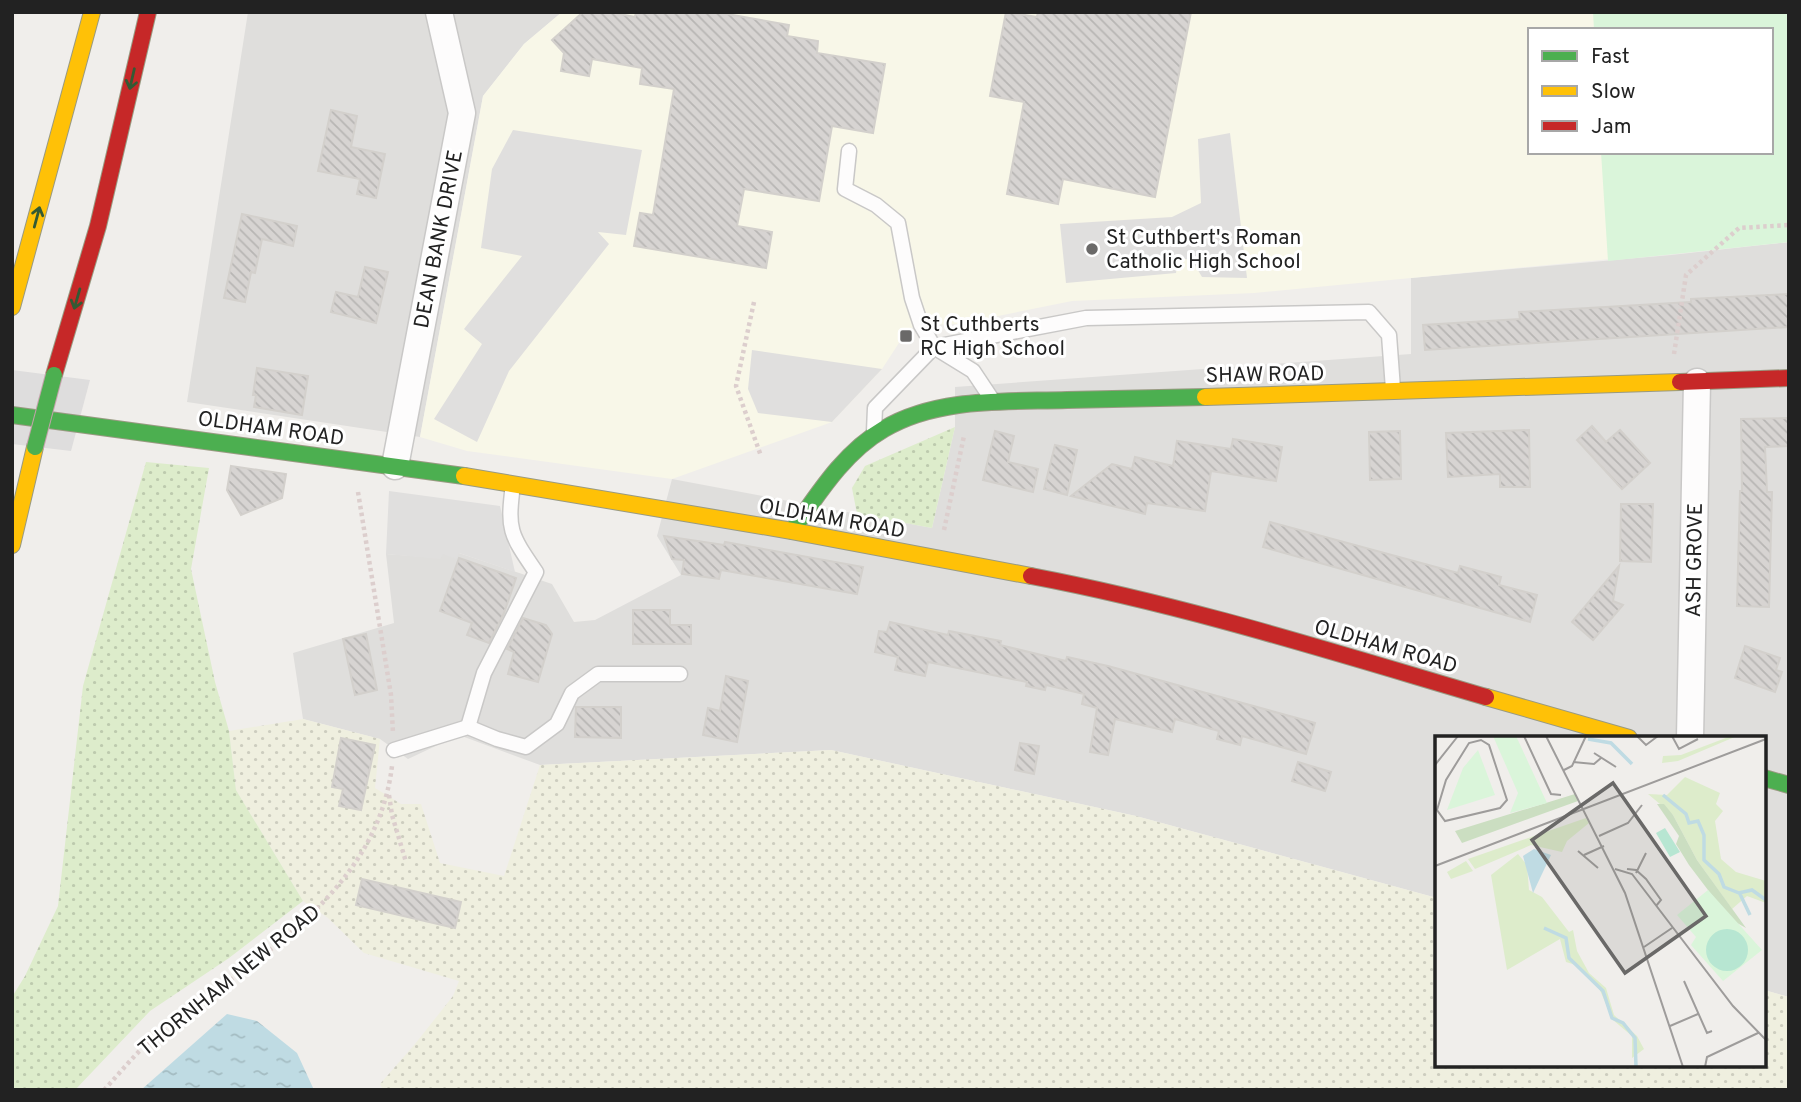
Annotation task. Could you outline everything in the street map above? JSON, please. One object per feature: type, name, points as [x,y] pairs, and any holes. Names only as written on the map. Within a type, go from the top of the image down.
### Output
[{"type":"main road","points":[[12,307],[92,12]]},
{"type":"main road","points":[[12,545],[54,375],[98,226],[148,12]]},
{"type":"main road","name":"SHAW ROAD","points":[[792,531],[830,477],[873,436],[901,420],[943,408],[993,402],[1393,393],[1789,378]]},
{"type":"main road","name":"OLDHAM ROAD","points":[[12,415],[396,466],[792,531],[1078,585],[1281,637],[1622,736]]},
{"type":"main road","points":[[1766,779],[1789,785]]},
{"type":"street","name":"DEAN BANK DRIVE","points":[[396,466],[461,113],[439,12]]},
{"type":"street","name":"ASH GROVE","points":[[1686,382],[1690,736]]},
{"type":"lane","points":[[849,151],[845,189],[876,205],[898,223],[912,298],[921,325],[934,347],[973,371],[993,402]]},
{"type":"lane","points":[[873,436],[875,408],[934,347],[1086,318],[1369,312],[1389,335],[1393,393]]},
{"type":"lane","points":[[468,727],[484,673],[536,572],[517,544],[509,522],[513,485]]},
{"type":"lane","points":[[394,750],[468,727],[526,747],[557,724],[572,693],[598,674],[680,674]]},
{"type":"path","points":[[1686,382],[1674,354],[1686,275],[1740,229],[1789,225]]},
{"type":"path","points":[[754,302],[736,386],[761,456]]},
{"type":"path","points":[[938,558],[970,405]]},
{"type":"path","name":"THORNHAM NEW ROAD","points":[[104,1090],[153,1038],[207,995],[278,945],[333,894],[369,839],[389,794],[394,750],[391,695],[353,460]]},
{"type":"path","points":[[389,794],[392,815],[406,862]]},
{"type":"shaded area","points":[[248,12],[562,12],[524,44],[483,96],[420,437],[187,402]]},
{"type":"shaded area","name":"St Cuthbert's Roman Catholic High School","points":[[562,12],[1789,12],[1789,242],[1254,293],[1072,301],[958,324],[921,325],[908,329],[882,369],[832,422],[672,479],[467,451],[420,437],[483,96],[524,44]]},
{"type":"shaded area","points":[[513,130],[642,150],[626,235],[598,232],[609,244],[509,371],[477,442],[434,419],[482,344],[464,329],[522,256],[481,248],[492,169]]},
{"type":"shaded area","points":[[1230,133],[1247,278],[1202,277],[1192,260],[1178,258],[1176,273],[1066,283],[1060,224],[1172,217],[1201,203],[1198,139]]},
{"type":"shaded area","points":[[1789,242],[1789,997],[1766,991],[1766,736],[1435,736],[1435,897],[1136,816],[831,750],[540,765],[459,735],[408,759],[380,739],[303,719],[293,653],[394,623],[386,554],[440,558],[442,554],[459,553],[552,584],[574,622],[595,620],[681,575],[657,536],[672,479],[932,528],[955,427],[955,387],[1411,354],[1411,278]]},
{"type":"shaded area","points":[[752,350],[882,369],[832,422],[758,413],[748,389]]},
{"type":"shaded area","points":[[389,491],[500,506],[515,572],[459,553],[456,559],[443,554],[440,559],[386,554]]},
{"type":"green space","points":[[1593,12],[1789,12],[1789,242],[1608,261],[1601,154],[1773,154],[1773,28],[1594,28]]},
{"type":"green space","points":[[955,427],[932,528],[857,514],[852,488],[865,466]]},
{"type":"green space","points":[[146,462],[209,468],[191,569],[215,682],[229,731],[236,790],[303,901],[229,958],[150,1011],[75,1090],[12,1090],[12,997],[25,976],[58,906],[83,686]]},
{"type":"green space","points":[[303,719],[380,739],[375,788],[401,804],[421,804],[440,863],[504,876],[540,765],[831,750],[1136,816],[1435,897],[1435,1067],[1766,1067],[1766,991],[1789,997],[1789,1090],[383,1090],[380,1084],[453,996],[459,981],[364,953],[328,918],[303,901],[236,790],[229,731]]},
{"type":"water","points":[[227,1014],[257,1021],[297,1053],[314,1090],[141,1090]]},
{"type":"pier","points":[[12,370],[90,380],[71,451],[12,444]]},
{"type":"building","points":[[583,12],[610,12],[635,17],[636,12],[716,12],[789,25],[787,36],[818,41],[817,53],[885,64],[873,133],[832,126],[819,201],[744,189],[737,226],[772,232],[766,268],[634,246],[640,213],[653,215],[674,89],[640,84],[642,68],[592,59],[589,76],[561,71],[564,53],[552,40]]},
{"type":"building","points":[[1006,12],[1037,17],[1038,12],[1191,12],[1155,197],[1063,179],[1058,204],[1007,194],[1024,102],[990,96]]},
{"type":"building","points":[[331,110],[357,116],[351,147],[385,154],[376,198],[357,194],[360,179],[318,171]]},
{"type":"building","points":[[242,214],[297,226],[293,246],[262,239],[245,302],[224,298]]},
{"type":"building","points":[[365,267],[388,272],[376,323],[331,312],[336,292],[358,297]]},
{"type":"building","points":[[1789,294],[1789,327],[1425,350],[1423,325],[1520,319],[1519,312]]},
{"type":"building","points":[[257,368],[308,376],[302,415],[254,407]]},
{"type":"building","points":[[1789,418],[1789,446],[1765,447],[1767,492],[1772,492],[1769,607],[1737,606],[1742,491],[1741,419]]},
{"type":"building","points":[[1592,426],[1606,442],[1620,430],[1650,463],[1622,489],[1577,440]]},
{"type":"building","points":[[1529,430],[1530,487],[1500,487],[1500,474],[1448,477],[1446,433]]},
{"type":"building","points":[[995,431],[1014,436],[1008,462],[1038,469],[1033,492],[983,480]]},
{"type":"building","points":[[1400,431],[1401,479],[1370,480],[1369,432]]},
{"type":"building","points":[[1233,439],[1282,447],[1276,481],[1211,471],[1205,511],[1147,503],[1145,514],[1071,496],[1112,464],[1132,469],[1135,457],[1173,466],[1177,441],[1231,449]]},
{"type":"building","points":[[1055,445],[1077,450],[1067,495],[1044,489]]},
{"type":"building","points":[[231,466],[286,474],[282,498],[241,515],[227,490]]},
{"type":"building","points":[[1621,504],[1653,504],[1651,562],[1620,561]]},
{"type":"building","points":[[1270,522],[1458,573],[1460,566],[1501,577],[1499,585],[1537,595],[1530,622],[1263,547]]},
{"type":"building","points":[[664,536],[724,545],[725,542],[863,567],[857,594],[721,570],[719,579],[682,574],[684,560],[672,559]]},
{"type":"building","points":[[459,558],[516,578],[504,613],[489,643],[467,635],[472,623],[440,611]]},
{"type":"building","points":[[1619,566],[1613,601],[1623,605],[1593,640],[1572,622]]},
{"type":"building","points":[[633,610],[670,610],[670,625],[691,625],[691,644],[633,644]]},
{"type":"building","points":[[523,618],[546,625],[552,634],[538,682],[508,674],[514,652],[507,649]]},
{"type":"building","points":[[890,622],[948,635],[949,631],[1001,641],[1000,645],[1066,661],[1067,657],[1108,666],[1315,723],[1306,754],[1242,736],[1240,745],[1217,739],[1219,731],[1175,719],[1172,732],[1115,719],[1108,755],[1090,752],[1097,708],[1082,704],[1084,694],[1046,685],[1045,690],[1026,686],[1027,682],[928,662],[925,676],[895,670],[898,657],[875,652],[879,631],[887,632]]},
{"type":"building","points":[[366,634],[377,690],[355,695],[343,639]]},
{"type":"building","points":[[1745,646],[1780,658],[1776,670],[1782,672],[1775,692],[1735,678]]},
{"type":"building","points":[[726,676],[748,681],[737,742],[703,735],[708,708],[720,711]]},
{"type":"building","points":[[576,707],[621,707],[621,738],[575,737]]},
{"type":"building","points":[[341,738],[375,745],[361,810],[339,806],[343,789],[332,787]]},
{"type":"building","points":[[1020,743],[1039,746],[1034,774],[1015,770]]},
{"type":"building","points":[[1298,762],[1331,772],[1325,791],[1292,781]]},
{"type":"building","points":[[362,879],[461,902],[455,928],[356,905]]},
{"type":"traffic: fast","points":[[35,447],[54,375]]},
{"type":"traffic: fast","points":[[792,531],[833,475],[856,449],[884,429],[927,411],[973,403],[1205,397]]},
{"type":"traffic: fast","points":[[12,415],[464,476]]},
{"type":"traffic: fast","points":[[1766,779],[1789,785]]},
{"type":"traffic: slow","points":[[12,307],[92,12]]},
{"type":"traffic: slow","points":[[1205,397],[1680,382]]},
{"type":"traffic: slow","points":[[12,545],[35,447]]},
{"type":"traffic: slow","points":[[464,476],[792,531],[1031,576]]},
{"type":"traffic: slow","points":[[1486,697],[1622,736]]},
{"type":"traffic: jam","points":[[54,375],[98,226],[148,12]]},
{"type":"traffic: jam","points":[[1680,382],[1789,378]]},
{"type":"traffic: jam","points":[[1031,576],[1203,615],[1486,697]]},
{"type":"place","name":"St Cuthbert's Roman Catholic High School","points":[[1092,249]]},
{"type":"place","name":"St Cuthberts RC High School","points":[[906,336]]}]
